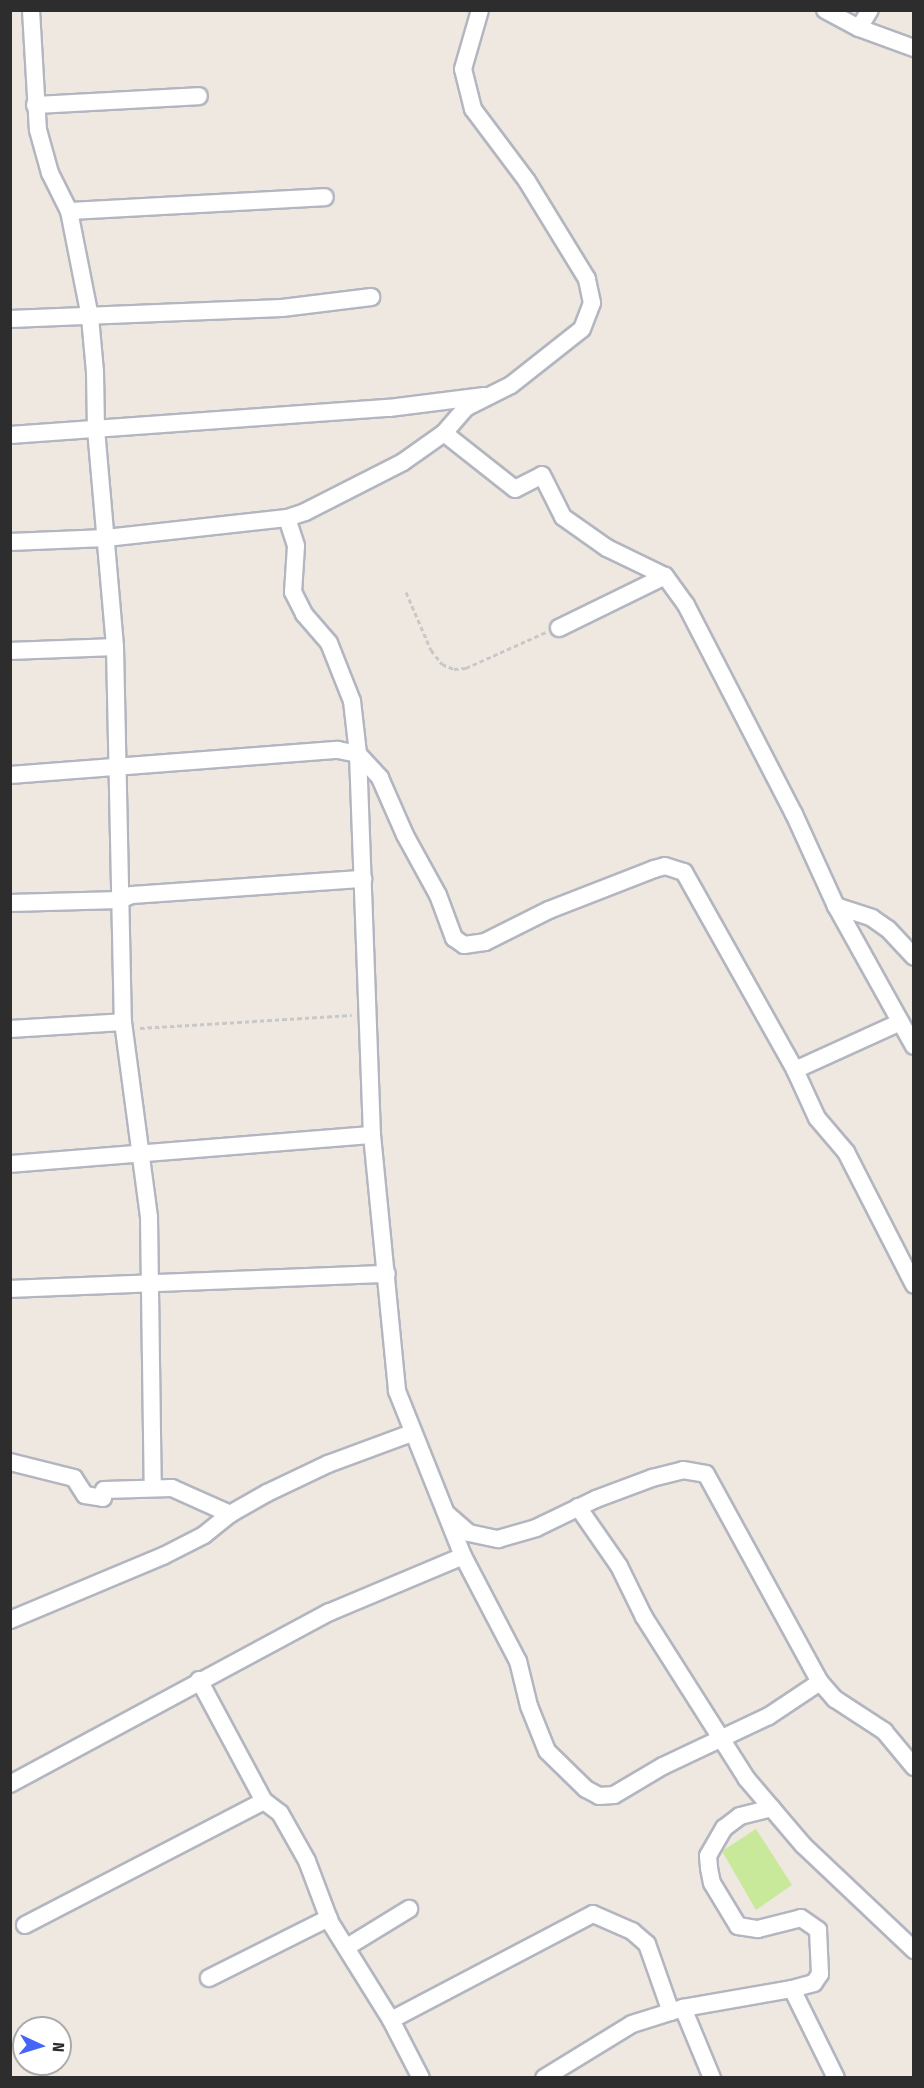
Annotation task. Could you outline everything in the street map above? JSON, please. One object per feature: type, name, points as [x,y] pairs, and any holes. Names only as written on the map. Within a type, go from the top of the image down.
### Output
[{"type":"street","points":[[32,10],[35,105],[42,149],[69,211],[90,317],[96,429],[115,647],[120,767],[123,1025],[149,1218],[148,1283],[153,1488]]},
{"type":"street","points":[[10,542],[106,538],[287,518],[403,462],[444,433],[456,417],[488,396],[511,385],[582,329],[592,303],[587,279],[527,181],[473,109],[463,69],[480,10]]},
{"type":"street","points":[[825,10],[859,28],[914,48]]},
{"type":"street","points":[[859,28],[870,10]]},
{"type":"street","points":[[35,105],[199,96]]},
{"type":"street","points":[[69,211],[325,197]]},
{"type":"street","points":[[10,319],[282,308],[371,297]]},
{"type":"street","points":[[10,435],[379,409],[488,396]]},
{"type":"street","points":[[444,433],[515,489],[542,475],[563,517],[607,548],[665,576],[686,605],[762,752],[836,906],[914,1046]]},
{"type":"street","points":[[287,518],[296,546],[293,592],[304,614],[329,643],[345,678],[352,701],[358,754],[372,1135],[397,1391],[411,1433],[463,1556],[518,1661],[529,1706],[547,1751],[586,1789],[599,1796],[614,1795],[720,1737],[768,1716],[820,1682]]},
{"type":"street","points":[[559,628],[665,576]]},
{"type":"street","points":[[10,651],[115,647]]},
{"type":"street","points":[[10,775],[338,750],[358,754],[380,778],[405,835],[438,896],[454,938],[464,945],[485,942],[549,910],[654,869],[665,866],[684,872],[795,1070],[817,1118],[846,1152],[914,1285]]},
{"type":"street","points":[[10,903],[120,900],[132,895],[363,879]]},
{"type":"street","points":[[836,906],[872,918],[888,929],[914,957]]},
{"type":"street","points":[[795,1070],[901,1022]]},
{"type":"street","points":[[10,1029],[123,1025]]},
{"type":"street","points":[[10,1164],[140,1156],[372,1135]]},
{"type":"street","points":[[10,1288],[387,1274]]},
{"type":"street","points":[[10,1620],[163,1556],[204,1535],[230,1514],[328,1464],[411,1433]]},
{"type":"street","points":[[10,1462],[74,1478],[85,1495],[103,1498],[104,1490],[172,1488],[230,1514]]},
{"type":"street","points":[[442,1509],[469,1533],[498,1539],[536,1528],[578,1507],[652,1478],[683,1470],[706,1474],[820,1682],[835,1699],[884,1731],[914,1767]]},
{"type":"street","points":[[578,1507],[619,1566],[644,1617],[720,1737],[772,1808],[803,1845],[914,1950]]},
{"type":"street","points":[[10,1784],[199,1680],[330,1612],[463,1556]]},
{"type":"street","points":[[199,1680],[264,1801],[280,1813],[307,1861],[329,1918],[392,2020],[421,2078]]},
{"type":"street","points":[[25,1925],[264,1801]]},
{"type":"street","points":[[544,2078],[632,2024],[677,2010],[814,1983],[820,1974],[818,1930],[801,1918],[758,1929],[738,1926],[712,1883],[708,1856],[724,1828],[740,1816],[772,1808]]},
{"type":"street","points":[[347,1947],[409,1909]]},
{"type":"street","points":[[392,2020],[593,1914],[632,1931],[646,1944],[712,2078]]},
{"type":"street","points":[[209,1978],[329,1918]]},
{"type":"street","points":[[792,1989],[836,2078]]},
{"type":"path","points":[[406,592],[431,650],[442,664],[454,669],[466,668],[533,635],[559,628]]},
{"type":"path","points":[[123,1025],[368,1014]]},
{"type":"green space","points":[[756,1829],[792,1885],[756,1910],[722,1851]]}]
